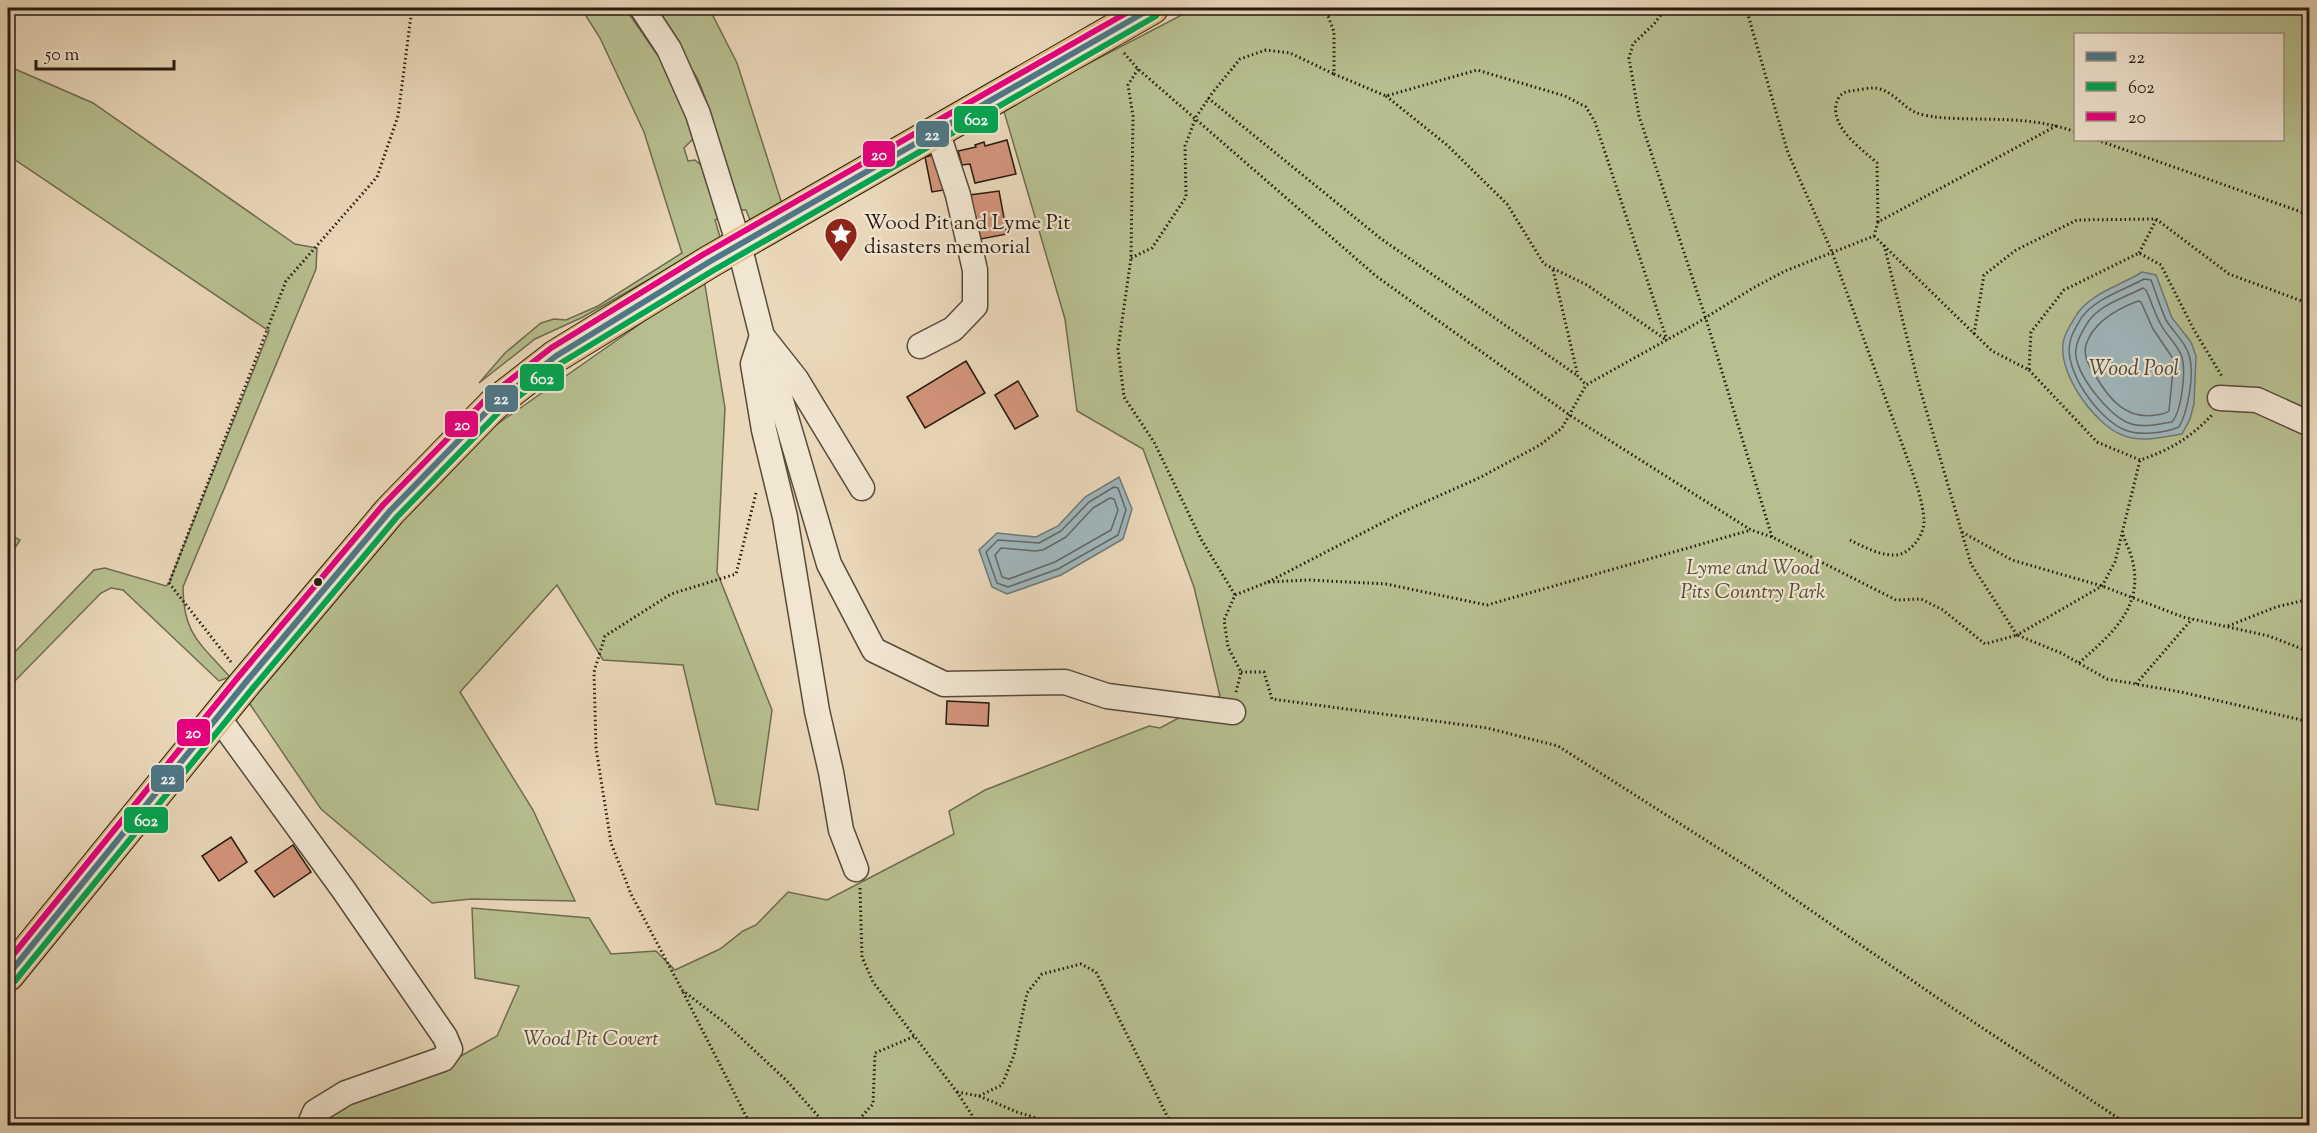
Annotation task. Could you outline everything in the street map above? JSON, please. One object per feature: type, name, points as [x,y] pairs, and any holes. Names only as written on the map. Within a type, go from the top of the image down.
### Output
[{"type":"main road","points":[[8,975],[246,682],[390,511],[493,405],[556,356],[739,245],[1152,8]]},
{"type":"lane","points":[[642,8],[669,50],[698,114],[739,245],[762,336],[829,564],[874,650],[944,684],[1065,682],[1107,696],[1233,712]]},
{"type":"lane","points":[[920,346],[953,329],[975,306],[975,270],[958,195],[937,131]]},
{"type":"lane","points":[[762,336],[796,379],[862,488]]},
{"type":"lane","points":[[762,336],[753,364],[764,430],[785,516],[817,711],[841,830],[856,869]]},
{"type":"lane","points":[[2220,398],[2257,400],[2310,424]]},
{"type":"lane","points":[[218,717],[343,889],[445,1037],[450,1049],[443,1059],[346,1093],[315,1112],[309,1125]]},
{"type":"path","points":[[246,682],[169,583],[286,281],[377,177],[398,116],[412,8]]},
{"type":"path","points":[[1325,8],[1334,32],[1334,74]]},
{"type":"path","points":[[1328,15],[1347,8]]},
{"type":"path","points":[[1666,8],[1654,24],[1633,44],[1629,58],[1639,116],[1706,319],[1772,537]]},
{"type":"path","points":[[1746,8],[1788,153],[1832,252],[1915,481],[1924,524],[1914,547],[1897,555],[1874,552],[1850,540]]},
{"type":"path","points":[[1109,33],[1138,69],[1196,117],[1376,276],[1571,416],[1751,530],[1772,537],[1896,600],[1921,598],[1943,610],[1984,644],[2017,635],[2102,586],[2115,562],[2140,460]]},
{"type":"path","points":[[1131,258],[1152,248],[1186,197],[1185,146],[1196,117],[1208,98],[1240,59],[1266,50],[1290,53],[1386,96],[1447,145],[1507,204],[1544,264],[1587,285],[1667,340]]},
{"type":"path","points":[[1138,69],[1128,85],[1133,116],[1131,258],[1118,349],[1124,397],[1154,442],[1201,539],[1235,595]]},
{"type":"path","points":[[1386,96],[1478,70],[1565,96],[1586,107],[1595,123],[1667,340]]},
{"type":"path","points":[[1874,236],[1878,222],[1877,163],[1839,123],[1835,108],[1839,97],[1844,92],[1875,88],[1889,93],[1916,113],[1935,117],[2024,119],[2058,125],[2074,131]]},
{"type":"path","points":[[1208,98],[1380,238],[1578,376],[1586,385]]},
{"type":"path","points":[[1878,222],[2058,125]]},
{"type":"path","points":[[2100,141],[2310,215]]},
{"type":"path","points":[[2028,370],[2031,332],[2064,290],[2139,253],[2156,219]]},
{"type":"path","points":[[1974,334],[1984,275],[2016,250],[2077,220],[2156,219],[2229,274],[2310,304]]},
{"type":"path","points":[[1233,712],[1241,672],[1228,647],[1224,620],[1235,595],[1268,582],[1407,510],[1481,477],[1540,445],[1562,428],[1571,416],[1586,385],[1706,319],[1753,288],[1785,271],[1874,236]]},
{"type":"path","points":[[1874,236],[1884,243],[1992,351],[2028,370],[2097,442],[2140,460],[2166,451],[2197,431],[2218,408],[2223,379],[2194,330],[2161,265],[2139,253]]},
{"type":"path","points":[[1884,243],[1918,382],[1971,564],[2017,635],[2061,653],[2107,678],[2181,692],[2310,722]]},
{"type":"path","points":[[1553,269],[1578,376]]},
{"type":"path","points":[[1268,582],[1309,580],[1386,584],[1487,605],[1751,530]]},
{"type":"path","points":[[2079,663],[2115,631],[2134,598],[2134,563],[2121,531]]},
{"type":"path","points":[[1962,532],[2012,560],[2102,586],[2193,619],[2269,636],[2310,652]]},
{"type":"path","points":[[702,583],[670,594],[605,636],[594,672],[596,748],[611,843],[631,894],[751,1125]]},
{"type":"path","points":[[2227,627],[2276,607],[2310,599]]},
{"type":"path","points":[[2136,684],[2193,619]]},
{"type":"path","points":[[1241,672],[1264,672],[1272,699],[1487,728],[1558,746],[1751,869],[1939,999],[2130,1125]]},
{"type":"path","points":[[856,869],[862,896],[862,957],[873,982],[980,1125]]},
{"type":"path","points":[[979,1096],[1002,1085],[1014,1055],[1027,993],[1042,974],[1082,964],[1096,972],[1172,1125]]},
{"type":"path","points":[[682,990],[725,1023],[786,1080],[826,1125]]},
{"type":"path","points":[[853,1125],[873,1104],[875,1053],[915,1036]]},
{"type":"path","points":[[957,1092],[979,1096],[1017,1112],[1062,1125]]},
{"type":"green space","points":[[581,8],[625,8],[661,60],[693,131],[693,139],[684,148],[688,161],[695,160],[704,168],[718,219],[715,220],[720,237],[583,317],[535,339],[479,383],[505,353],[541,323],[554,319],[566,320],[598,306],[682,253],[644,132],[600,38]]},
{"type":"green space","points":[[653,8],[709,8],[737,63],[782,204],[750,220],[746,210],[740,210],[698,79]]},
{"type":"green space","name":"Lyme and Wood Pits Country Park","points":[[1195,8],[2309,8],[2309,1125],[322,1126],[336,1100],[459,1057],[497,1036],[519,986],[475,978],[472,908],[589,918],[611,954],[656,951],[675,970],[720,949],[743,931],[756,925],[788,892],[827,900],[954,834],[949,811],[985,790],[1149,726],[1160,728],[1220,696],[1194,587],[1143,449],[1077,411],[1065,319],[1003,108]]},
{"type":"green space","points":[[8,66],[93,103],[295,244],[317,248],[316,269],[183,587],[186,616],[195,637],[230,677],[219,681],[123,590],[111,588],[101,593],[8,688],[8,659],[94,570],[105,568],[166,586],[169,583],[269,331],[8,155]]},
{"type":"green space","points":[[704,279],[725,408],[717,572],[772,710],[758,810],[716,804],[683,665],[603,660],[557,585],[460,692],[533,810],[575,901],[471,899],[432,903],[321,809],[245,697],[419,479]]},
{"type":"green space","points":[[8,534],[20,540],[8,559]]},
{"type":"water","name":"Wood Pool","points":[[2142,272],[2156,275],[2172,318],[2191,342],[2196,356],[2194,404],[2190,419],[2182,434],[2137,439],[2111,429],[2089,408],[2071,380],[2065,366],[2063,352],[2066,333],[2083,307],[2098,295]]},
{"type":"water","points":[[1119,477],[1132,509],[1123,539],[1061,575],[1007,594],[992,587],[979,550],[997,533],[1036,537],[1058,526],[1085,497]]},
{"type":"building","points":[[1007,140],[1016,174],[975,183],[970,164],[962,165],[958,151],[976,147],[975,145],[984,142],[985,146]]},
{"type":"building","points":[[937,154],[944,190],[932,192],[925,157]]},
{"type":"building","points":[[999,191],[1007,234],[981,239],[970,195]]},
{"type":"building","points":[[966,361],[985,393],[925,428],[907,397]]},
{"type":"building","points":[[1018,381],[1038,416],[1015,429],[995,395]]},
{"type":"building","points":[[947,701],[989,703],[988,726],[946,724]]},
{"type":"building","points":[[231,837],[247,862],[219,881],[202,856]]},
{"type":"building","points":[[293,845],[311,872],[274,897],[255,871]]},
{"type":"transit line","name":"20","points":[[8,961],[239,676],[383,505],[487,398],[551,348],[704,254],[1135,8]]},
{"type":"transit line","name":"22","points":[[8,975],[246,682],[390,511],[493,405],[556,356],[709,262],[1152,8]]},
{"type":"transit line","name":"602","points":[[15,981],[253,688],[397,517],[499,412],[561,363],[714,270],[1156,16]]},
{"type":"place","name":"Wood Pit and Lyme Pit disasters memorial","points":[[841,263]]},
{"type":"park label","name":"Wood Pit Covert","points":[[591,1038]]}]
